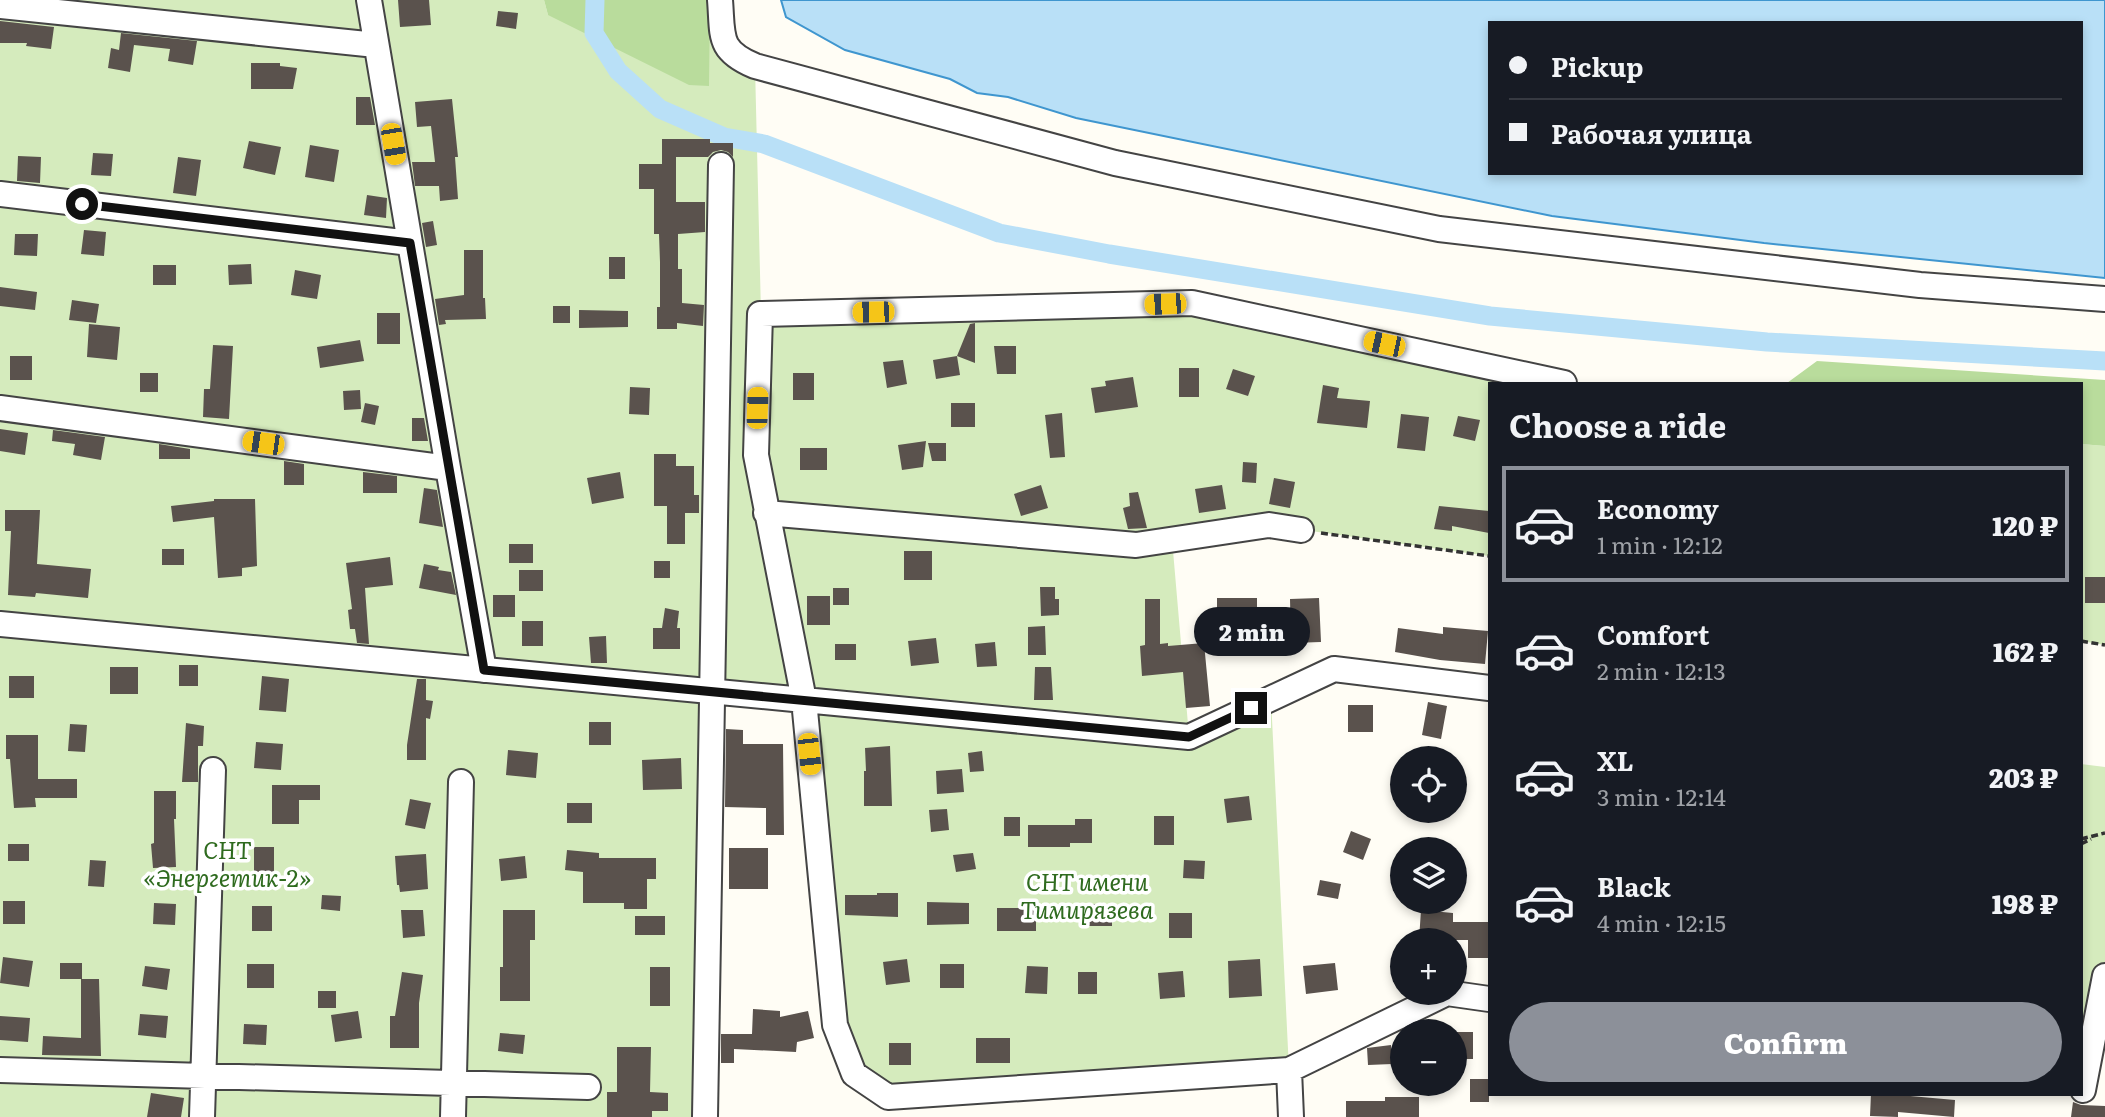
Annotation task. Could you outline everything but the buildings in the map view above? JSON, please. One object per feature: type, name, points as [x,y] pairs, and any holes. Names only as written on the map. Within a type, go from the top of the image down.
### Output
[{"type":"street","points":[[369,0],[484,670]]},
{"type":"street","points":[[720,0],[724,42],[736,58],[755,66],[1115,163],[1439,229],[1920,285],[2105,299]]},
{"type":"street","points":[[0,6],[376,45]]},
{"type":"street","points":[[705,1117],[721,165]]},
{"type":"street","points":[[0,194],[410,243]]},
{"type":"street","points":[[1488,999],[1447,993],[1289,1070],[888,1097],[854,1074],[835,1025],[804,700],[756,455],[760,314],[1192,303],[1559,382]]},
{"type":"street","points":[[0,408],[448,468]]},
{"type":"street","points":[[766,513],[1136,545],[1269,526],[1301,530]]},
{"type":"street","points":[[0,624],[1189,737],[1334,669],[1488,688]]},
{"type":"street","points":[[202,1117],[214,770]]},
{"type":"street","points":[[453,1117],[461,782]]},
{"type":"street","points":[[2090,1091],[2105,976]]},
{"type":"street","points":[[0,1070],[588,1087]]},
{"type":"street","points":[[1289,1070],[1290,1117]]},
{"type":"path","points":[[1301,530],[1488,556]]},
{"type":"path","points":[[2083,641],[2105,645]]},
{"type":"path","points":[[2083,841],[2105,833]]},
{"type":"green space","points":[[0,0],[544,0],[548,15],[721,0],[720,54],[755,66],[761,314],[1192,303],[1559,382],[1488,382],[1488,556],[1269,525],[1172,539],[1189,736],[1271,698],[1289,1070],[888,1097],[854,1074],[835,1025],[804,700],[713,691],[705,1117],[0,1117]]},
{"type":"green space","points":[[544,0],[710,0],[709,86],[689,85],[548,15]]},
{"type":"green space","points":[[1817,361],[2105,380],[2105,446],[2083,444],[2083,382],[1788,382]]},
{"type":"green space","points":[[2083,444],[2105,446],[2105,645],[2083,641]]},
{"type":"green space","points":[[2083,764],[2105,767],[2105,976],[2083,1080]]},
{"type":"water","points":[[781,0],[2105,0],[2105,278],[1764,243],[1552,216],[1076,118],[1008,97],[977,93],[950,79],[845,50],[786,17]]},
{"type":"waterway","points":[[595,0],[594,33],[618,71],[660,109],[724,137],[764,144],[999,233],[1109,254],[1490,316],[1767,342],[2105,361]]},
{"type":"route","points":[[82,204],[410,243],[484,670],[1189,737],[1251,708]]},
{"type":"park label","name":"СНТ «Энергетик-2»","points":[[227,862]]},
{"type":"park label","name":"СНТ имени Тимирязева","points":[[1087,894]]}]
